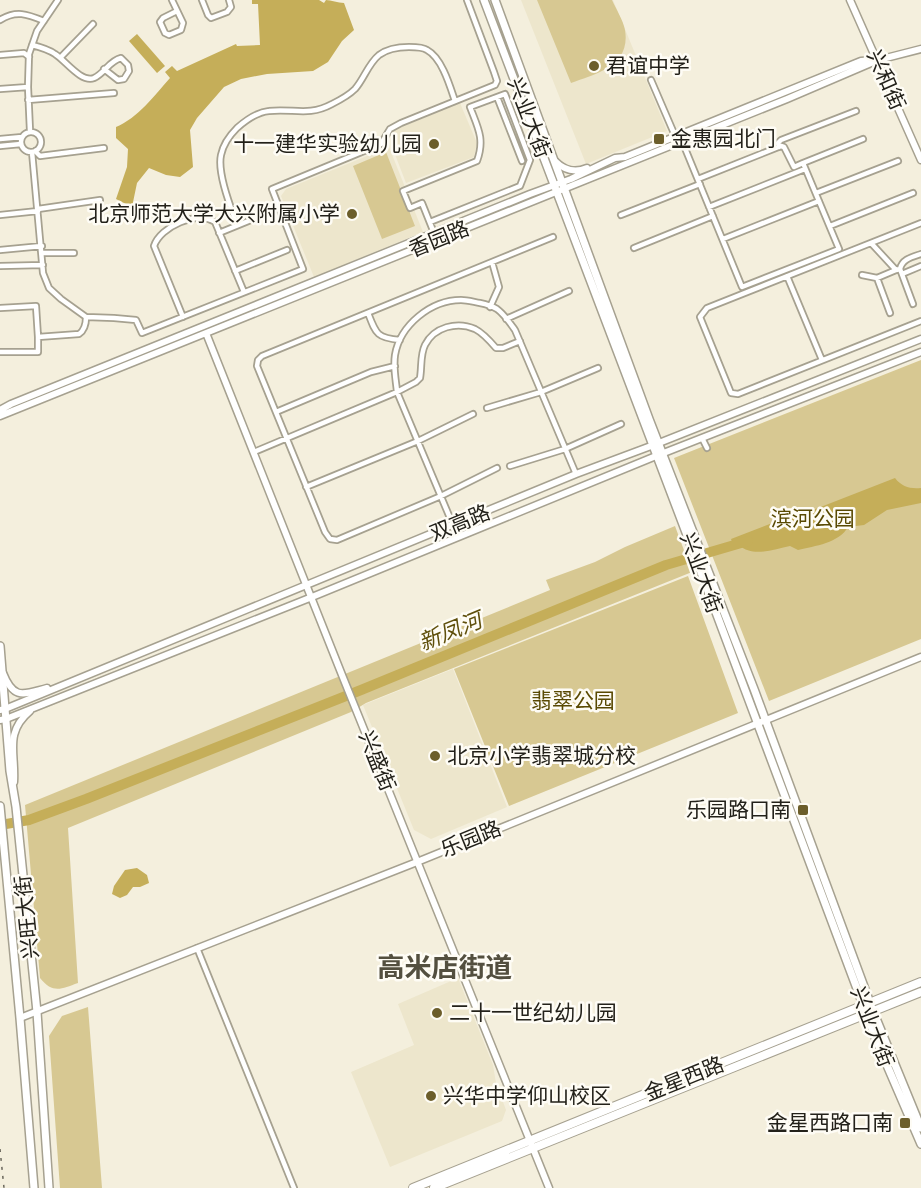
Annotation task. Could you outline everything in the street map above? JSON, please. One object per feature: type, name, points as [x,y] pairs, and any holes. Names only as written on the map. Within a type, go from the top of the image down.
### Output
[{"type":"main road","name":"兴业大街","points":[[484,0],[656,445],[685,510],[693,541],[757,724],[868,1009],[921,1128]]},
{"type":"main road","name":"兴业大街","points":[[495,0],[564,185],[656,445]]},
{"type":"main road","name":"兴业大街","points":[[701,563],[766,720],[897,1090],[921,1144]]},
{"type":"main road","name":"兴旺大街","points":[[0,646],[4,736],[16,810],[37,1012],[49,1188]]},
{"type":"main road","name":"兴旺大街","points":[[0,807],[34,1188]]},
{"type":"main road","name":"金星西路","points":[[868,1009],[921,982]]},
{"type":"main road","name":"金星西路","points":[[434,1188],[531,1145],[868,1009],[921,992]]},
{"type":"main road","name":"金星西路","points":[[413,1188],[531,1145]]},
{"type":"street","points":[[30,131],[27,87],[29,57],[37,31],[58,0]]},
{"type":"street","points":[[172,0],[183,23],[181,30],[169,35],[165,33],[160,22],[163,18],[177,12]]},
{"type":"street","points":[[202,0],[211,18],[227,12],[231,7],[229,0]]},
{"type":"street","points":[[34,151],[43,265],[49,288],[86,317],[136,320],[142,333],[303,269],[272,189],[381,144],[390,129],[401,123],[495,85],[497,81],[486,47],[467,0]]},
{"type":"street","name":"兴和街","points":[[850,0],[921,160]]},
{"type":"street","points":[[0,20],[16,13],[44,21]]},
{"type":"street","points":[[60,58],[93,24]]},
{"type":"street","points":[[32,45],[54,53],[86,78],[92,79],[114,60],[121,58],[128,65],[129,71],[124,79],[118,80],[104,69]]},
{"type":"street","points":[[237,225],[224,186],[220,157],[223,147],[234,130],[254,116],[269,111],[318,110],[331,105],[356,88],[379,55],[402,47],[427,50],[438,61],[455,101]]},
{"type":"street","name":"香园路","points":[[0,410],[434,232],[564,185],[678,140],[861,61],[878,60],[921,49]]},
{"type":"street","points":[[0,55],[24,53],[29,57]]},
{"type":"street","points":[[651,80],[699,182],[742,287],[839,249],[804,166]]},
{"type":"street","points":[[0,89],[27,87]]},
{"type":"street","points":[[28,100],[114,93]]},
{"type":"street","points":[[430,222],[520,186],[530,160],[505,94],[470,107],[482,138],[477,161],[403,191],[410,208],[422,203],[434,232]]},
{"type":"street","points":[[496,97],[522,161]]},
{"type":"street","points":[[779,147],[778,143],[781,140],[856,111]]},
{"type":"street","points":[[34,151],[40,147],[42,141],[39,135],[30,131],[24,134],[21,144],[25,150],[34,151],[40,156],[104,148]]},
{"type":"street","points":[[0,139],[22,137]]},
{"type":"street","points":[[709,207],[862,139]]},
{"type":"street","name":"香园路","points":[[564,185],[615,158],[678,140]]},
{"type":"street","points":[[0,146],[21,144]]},
{"type":"street","points":[[621,216],[779,147],[784,147],[794,167],[804,166]]},
{"type":"street","points":[[816,193],[898,160]]},
{"type":"street","points":[[555,161],[561,167],[571,171],[597,166]]},
{"type":"street","name":"香园路","points":[[0,416],[555,188]]},
{"type":"street","points":[[830,226],[913,193]]},
{"type":"street","points":[[0,215],[100,200]]},
{"type":"street","points":[[723,239],[819,201]]},
{"type":"street","points":[[219,233],[273,211]]},
{"type":"street","points":[[634,248],[713,216]]},
{"type":"street","points":[[183,317],[154,246],[162,234],[185,220],[199,218],[215,222],[244,292]]},
{"type":"street","points":[[921,223],[707,308],[700,316],[730,393],[738,394],[921,321]]},
{"type":"street","points":[[496,468],[441,496],[337,540],[330,539],[325,532],[256,366],[262,356],[553,237]]},
{"type":"street","points":[[871,243],[899,271],[913,304]]},
{"type":"street","points":[[0,250],[42,246]]},
{"type":"street","points":[[235,271],[287,250]]},
{"type":"street","points":[[42,253],[74,253]]},
{"type":"street","points":[[899,271],[901,264],[906,260],[921,254]]},
{"type":"street","points":[[490,307],[499,287],[492,262]]},
{"type":"street","points":[[0,267],[43,265]]},
{"type":"street","points":[[862,275],[877,278],[921,266]]},
{"type":"street","points":[[787,276],[822,360]]},
{"type":"street","points":[[877,278],[890,313]]},
{"type":"street","points":[[506,318],[570,291]]},
{"type":"street","points":[[459,537],[397,392],[395,355],[400,340],[410,324],[436,305],[463,300],[497,309],[506,318],[520,341],[576,474]]},
{"type":"street","points":[[0,308],[36,306],[38,337],[38,352],[0,352]]},
{"type":"street","points":[[368,313],[378,334],[385,339],[400,340]]},
{"type":"street","points":[[38,337],[79,334],[83,331],[86,317]]},
{"type":"street","points":[[254,452],[416,382],[420,378],[425,344],[435,333],[447,326],[475,329],[496,348],[503,348],[520,341]]},
{"type":"street","name":"兴盛街","points":[[206,333],[549,1188]]},
{"type":"street","name":"双高路","points":[[2,710],[576,474],[656,445],[921,339]]},
{"type":"street","name":"双高路","points":[[3,720],[921,352]]},
{"type":"street","points":[[276,412],[371,372],[395,366]]},
{"type":"street","points":[[487,408],[541,392],[598,368]]},
{"type":"street","points":[[0,405],[11,404]]},
{"type":"street","points":[[306,487],[418,441],[473,414]]},
{"type":"street","points":[[510,466],[565,449],[621,424]]},
{"type":"street","points":[[702,438],[707,448]]},
{"type":"street","name":"乐园路","points":[[20,1018],[417,862],[921,657]]},
{"type":"street","points":[[2,669],[10,687],[17,693],[29,694],[68,683]]},
{"type":"street","points":[[13,789],[14,731],[21,719],[34,708]]},
{"type":"street","points":[[197,948],[294,1188]]},
{"type":"shaded area","points":[[252,0],[319,0],[324,3],[326,0],[344,3],[354,30],[342,41],[328,62],[313,71],[267,74],[241,79],[224,87],[197,118],[190,130],[193,167],[180,177],[166,175],[149,168],[137,183],[132,207],[116,199],[127,167],[128,149],[116,138],[116,127],[132,118],[152,99],[170,78],[165,72],[172,66],[177,71],[236,44],[237,46],[260,45],[258,4],[252,4]]},
{"type":"shaded area","name":"君谊中学","points":[[521,0],[613,0],[667,131],[586,164]]},
{"type":"shaded area","points":[[137,34],[165,66],[157,73],[129,41]]},
{"type":"shaded area","name":"十一建华实验幼儿园","points":[[460,103],[477,143],[474,157],[406,183],[391,144],[391,131]]},
{"type":"shaded area","name":"北京师范大学大兴附属小学","points":[[389,147],[423,232],[314,277],[281,196],[286,189]]},
{"type":"shaded area","points":[[895,478],[906,487],[921,488],[921,503],[887,510],[864,525],[848,527],[839,537],[812,547],[798,550],[790,546],[757,552],[739,545],[734,547],[731,539]]},
{"type":"shaded area","name":"北京小学翡翠城分校","points":[[453,669],[507,807],[431,839],[414,830],[363,705]]},
{"type":"shaded area","points":[[137,868],[147,875],[149,883],[133,887],[127,895],[120,898],[112,894],[114,886],[125,870]]},
{"type":"shaded area","name":"兴华中学仰山校区","points":[[458,978],[493,1065],[496,1083],[506,1110],[502,1121],[390,1167],[351,1072],[414,1045],[398,1004]]},
{"type":"green space","points":[[537,0],[612,0],[625,30],[623,52],[610,67],[571,83]]},
{"type":"green space","points":[[386,152],[415,226],[382,239],[353,166]]},
{"type":"green space","name":"滨河公园","points":[[921,360],[921,639],[769,701],[674,458]]},
{"type":"green space","points":[[675,526],[692,572],[366,703],[351,712],[68,828],[78,983],[58,989],[49,986],[40,978],[25,805],[550,590],[546,580],[595,562]]},
{"type":"green space","name":"翡翠公园","points":[[688,576],[738,713],[509,806],[454,669]]},
{"type":"green space","points":[[88,1007],[102,1188],[60,1188],[49,1036],[62,1016]]},
{"type":"waterway","name":"新凤河","points":[[0,825],[29,820],[86,799],[361,690],[666,565],[748,541]]},
{"type":"railway","points":[[0,1149],[4,1188]]},
{"type":"place","name":"君谊中学","points":[[594,66]]},
{"type":"place","name":"金惠园北门","points":[[659,139]]},
{"type":"place","name":"十一建华实验幼儿园","points":[[434,144]]},
{"type":"place","name":"北京师范大学大兴附属小学","points":[[352,214]]},
{"type":"place","name":"北京小学翡翠城分校","points":[[435,756]]},
{"type":"place","name":"乐园路口南","points":[[803,810]]},
{"type":"place","name":"二十一世纪幼儿园","points":[[437,1013]]},
{"type":"place","name":"兴华中学仰山校区","points":[[431,1096]]},
{"type":"place","name":"金星西路口南","points":[[905,1123]]},
{"type":"district","name":"高米店街道","points":[[445,968]]}]
